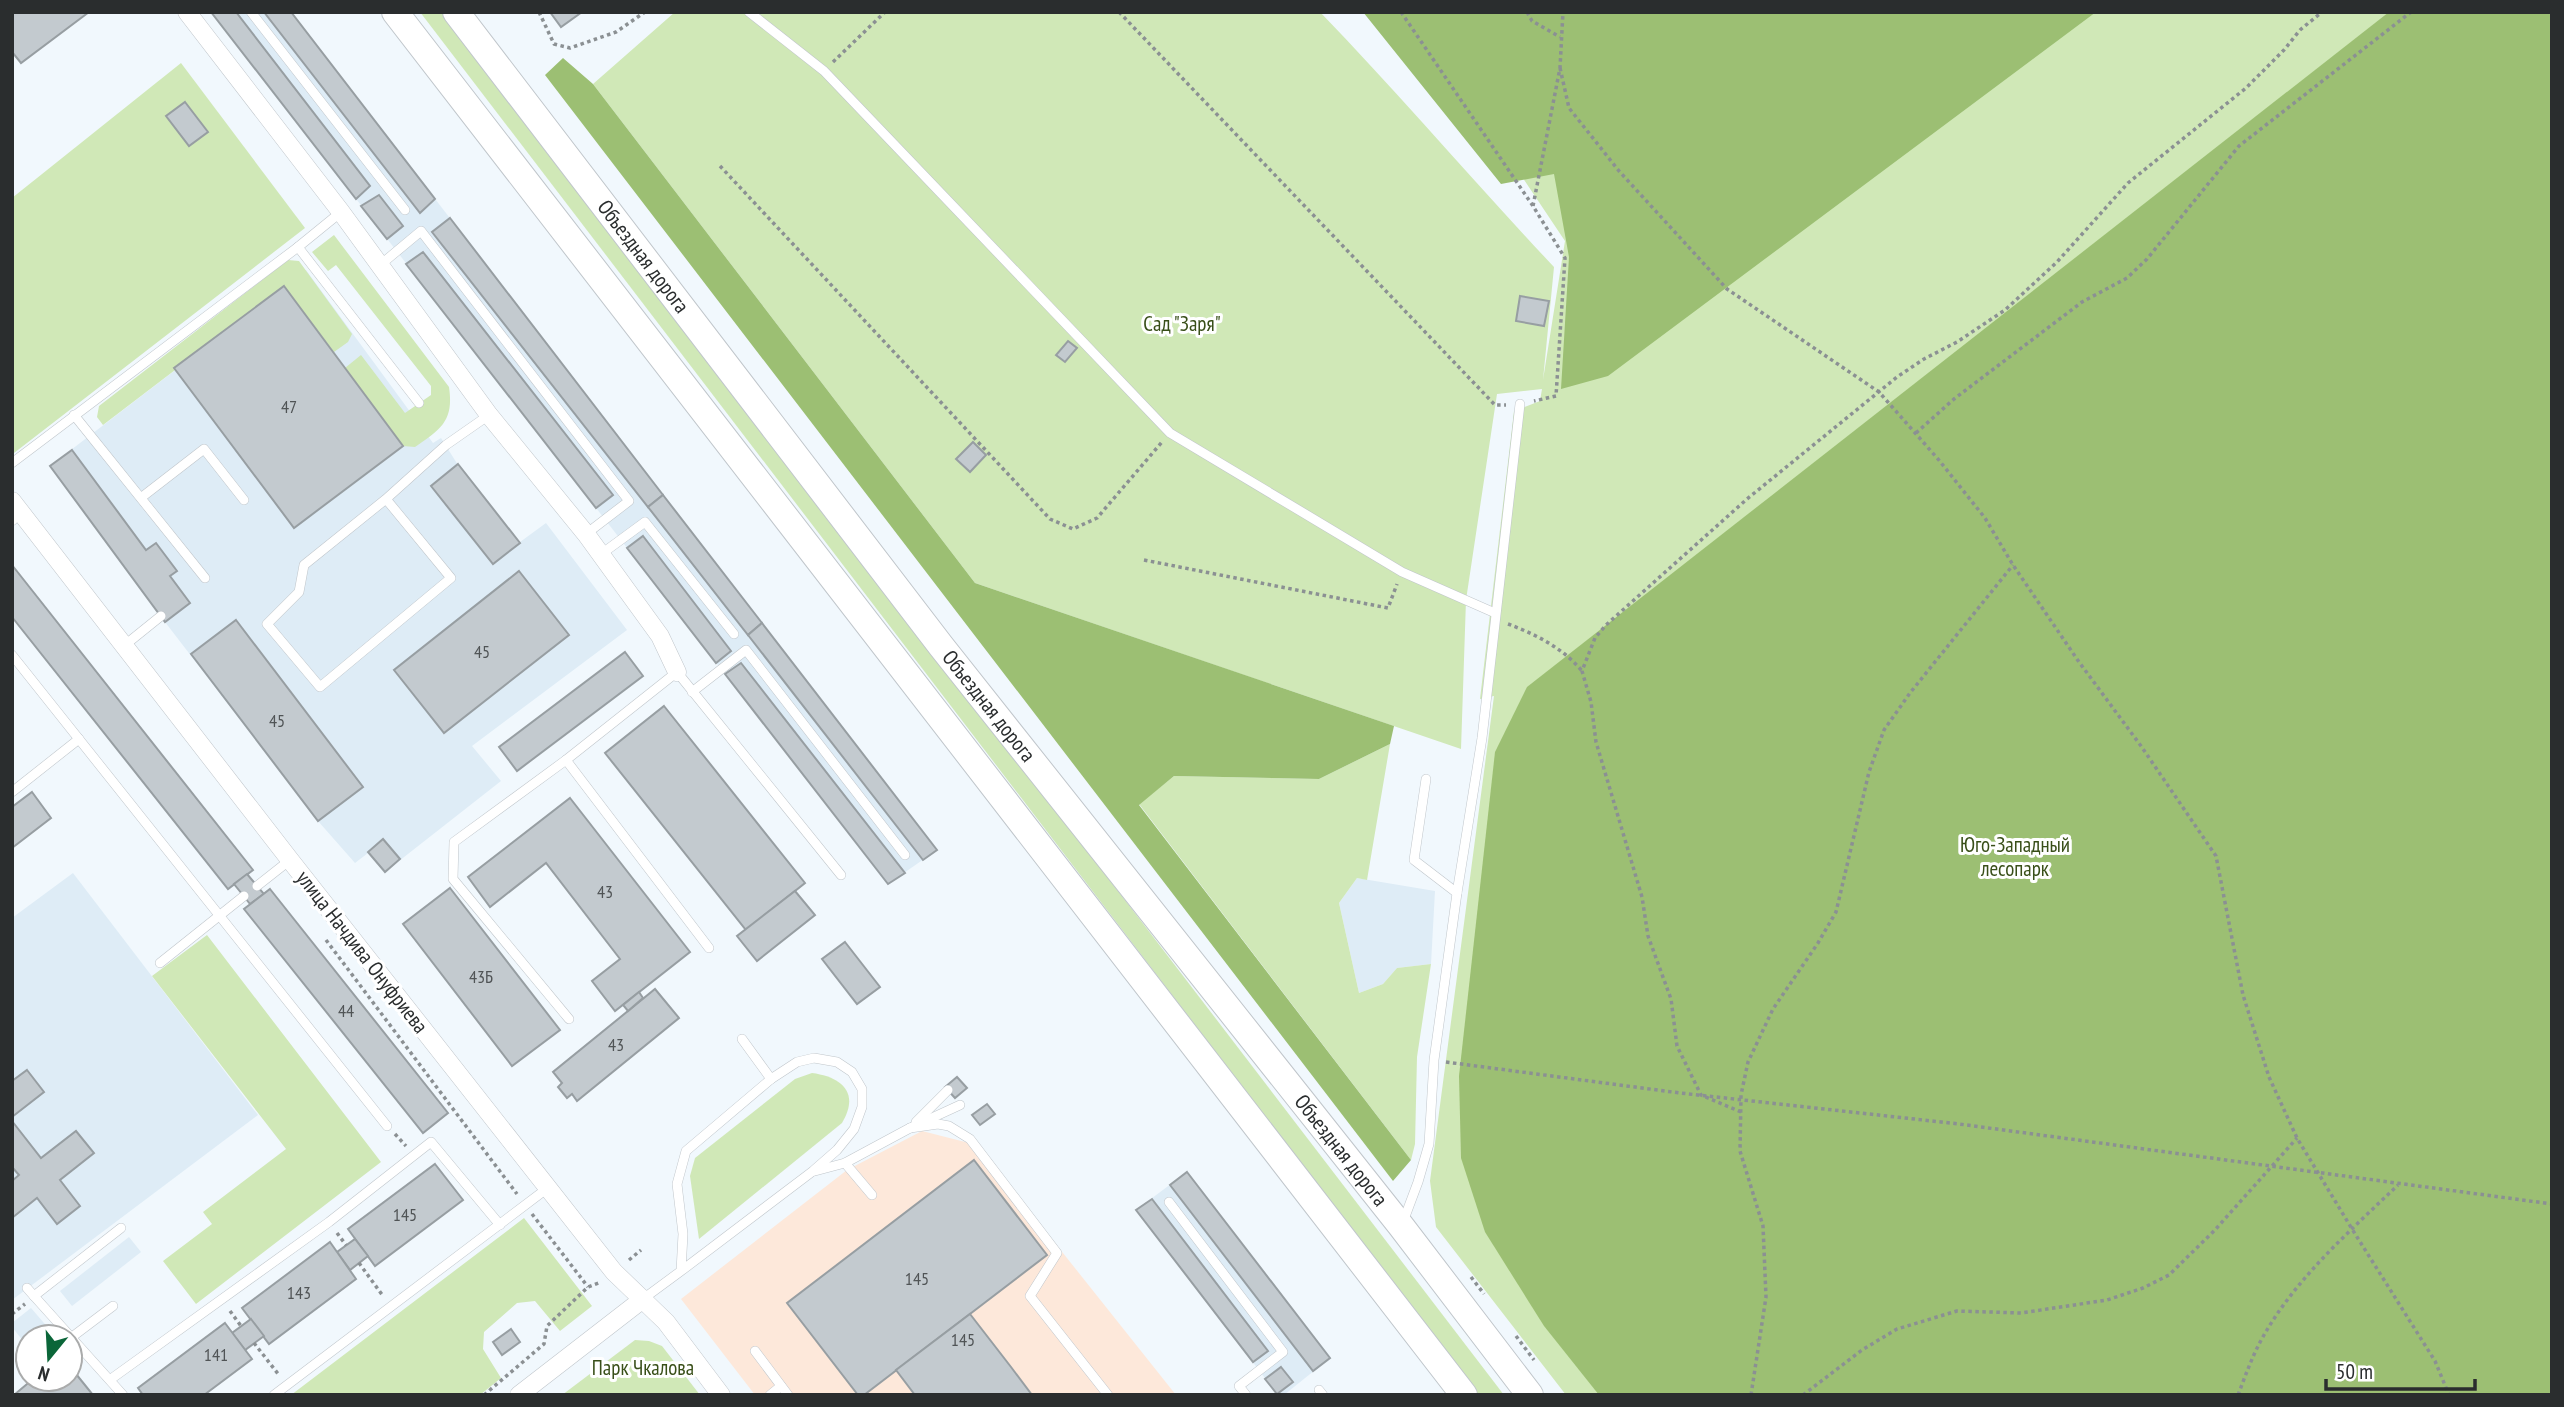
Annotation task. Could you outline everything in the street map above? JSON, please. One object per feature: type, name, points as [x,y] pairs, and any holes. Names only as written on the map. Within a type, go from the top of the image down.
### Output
[{"type":"main road","points":[[395,12],[1464,1395]]},
{"type":"main road","name":"Объездная дорога","points":[[456,12],[940,646],[1401,1226],[1530,1395]]},
{"type":"street","points":[[187,12],[341,212],[489,415],[586,534],[660,636],[677,672]]},
{"type":"street","name":"улица Начдива Онуфриева","points":[[12,500],[290,860],[614,1272],[666,1322],[721,1395]]},
{"type":"street","points":[[519,1395],[643,1299]]},
{"type":"lane","points":[[251,12],[405,210]]},
{"type":"lane","points":[[750,12],[824,71],[1170,433],[1402,572],[1495,613]]},
{"type":"lane","points":[[12,463],[341,212]]},
{"type":"lane","points":[[379,266],[421,231],[629,501],[586,534]]},
{"type":"lane","points":[[298,247],[419,403]]},
{"type":"lane","points":[[1401,1226],[1429,1144],[1434,1060],[1482,738],[1520,404]]},
{"type":"lane","points":[[74,415],[205,578]]},
{"type":"lane","points":[[386,499],[451,578],[320,687],[267,624],[299,592],[304,565],[386,499],[446,445],[489,415]]},
{"type":"lane","points":[[142,497],[204,449],[244,500]]},
{"type":"lane","points":[[600,555],[645,523],[734,634]]},
{"type":"lane","points":[[125,645],[161,616]]},
{"type":"lane","points":[[692,692],[746,650],[905,855]]},
{"type":"lane","points":[[12,655],[387,1126]]},
{"type":"lane","points":[[569,1019],[453,879],[454,842],[566,760],[677,672],[841,875]]},
{"type":"lane","points":[[12,792],[79,738]]},
{"type":"lane","points":[[566,760],[709,948]]},
{"type":"lane","points":[[1426,779],[1414,860],[1457,893]]},
{"type":"lane","points":[[257,886],[290,860]]},
{"type":"lane","points":[[160,964],[244,896]]},
{"type":"lane","points":[[742,1039],[771,1079]]},
{"type":"lane","points":[[643,1299],[681,1271],[813,1171],[837,1150],[854,1129],[862,1107],[862,1089],[852,1072],[837,1062],[814,1058],[797,1062],[771,1079],[686,1151],[677,1184],[683,1234],[681,1271]]},
{"type":"lane","points":[[910,1128],[948,1090]]},
{"type":"lane","points":[[813,1171],[845,1163],[960,1105]]},
{"type":"lane","points":[[910,1128],[938,1124],[949,1126],[970,1139],[1057,1254],[1030,1296],[1108,1395]]},
{"type":"lane","points":[[111,1380],[431,1142],[500,1225]]},
{"type":"lane","points":[[845,1163],[872,1195]]},
{"type":"lane","points":[[274,1395],[549,1187]]},
{"type":"lane","points":[[1169,1202],[1283,1352],[1239,1386],[1246,1395]]},
{"type":"lane","points":[[34,1296],[121,1228]]},
{"type":"lane","points":[[27,1287],[59,1323]]},
{"type":"lane","points":[[84,1328],[113,1306]]},
{"type":"lane","points":[[84,1350],[123,1395]]},
{"type":"lane","points":[[755,1351],[788,1395]]},
{"type":"lane","points":[[770,1395],[781,1386]]},
{"type":"path","points":[[540,12],[554,44],[570,48],[616,32],[645,12]]},
{"type":"path","points":[[824,71],[885,12]]},
{"type":"path","points":[[1119,12],[1495,405],[1520,404],[1556,396],[1565,258],[1533,206],[1401,12]]},
{"type":"path","points":[[1527,12],[1532,21],[1560,37]]},
{"type":"path","points":[[1533,206],[1560,68],[1563,12]]},
{"type":"path","points":[[1582,671],[1591,645],[1606,625],[1747,499],[1924,359],[1957,342],[2006,310],[2057,262],[2128,183],[2246,88],[2300,30],[2322,12]]},
{"type":"path","points":[[1916,433],[1954,399],[2082,302],[2127,278],[2147,259],[2239,146],[2411,12]]},
{"type":"path","points":[[1560,68],[1569,108],[1619,171],[1727,289],[1879,392],[1916,433],[1984,518],[2013,565],[2216,856],[2242,995],[2269,1077],[2297,1138],[2435,1361],[2449,1395]]},
{"type":"path","points":[[720,166],[1050,519],[1073,529],[1097,518],[1170,433]]},
{"type":"path","points":[[1144,560],[1388,608],[1402,572]]},
{"type":"path","points":[[1751,1395],[1766,1297],[1763,1226],[1740,1151],[1741,1100],[1748,1062],[1773,1009],[1836,912],[1869,772],[1884,730],[2013,565]]},
{"type":"path","points":[[1495,613],[1508,625],[1523,629],[1568,655],[1582,671],[1591,702],[1596,741],[1642,897],[1648,936],[1671,999],[1677,1046],[1702,1096],[1741,1112]]},
{"type":"path","points":[[1434,1060],[1702,1096],[1959,1124],[2552,1204]]},
{"type":"path","points":[[387,1126],[415,1156]]},
{"type":"path","points":[[1803,1395],[1862,1350],[1897,1329],[1927,1319],[1956,1311],[2021,1312],[2070,1307],[2107,1300],[2143,1288],[2169,1275],[2221,1223],[2297,1138]]},
{"type":"path","points":[[2238,1395],[2248,1366],[2276,1317],[2322,1261],[2399,1184]]},
{"type":"path","points":[[525,1206],[588,1287]]},
{"type":"path","points":[[359,1263],[390,1307]]},
{"type":"path","points":[[484,1395],[544,1344],[547,1326],[588,1287],[596,1286]]},
{"type":"path","points":[[222,1300],[241,1326]]},
{"type":"path","points":[[254,1343],[287,1385]]},
{"type":"shaded area","points":[[211,12],[291,12],[937,850],[888,884]]},
{"type":"shaded area","points":[[306,270],[433,443],[441,438],[458,465],[520,542],[546,523],[627,630],[472,746],[501,781],[385,872],[368,853],[355,863],[318,821],[165,622],[50,466]]},
{"type":"shaded area","points":[[73,873],[258,1115],[12,1300],[12,918]]},
{"type":"shaded area","points":[[1357,878],[1435,891],[1431,964],[1397,968],[1383,984],[1359,993],[1339,903]]},
{"type":"shaded area","points":[[922,1131],[977,1145],[1176,1395],[755,1395],[681,1299],[847,1170]]},
{"type":"shaded area","points":[[1187,1172],[1330,1358],[1284,1395],[1278,1395],[1136,1210]]},
{"type":"shaded area","points":[[129,1237],[141,1252],[72,1306],[60,1291]]},
{"type":"shaded area","points":[[31,1308],[44,1323],[14,1323],[14,1330],[12,1323]]},
{"type":"green space","points":[[420,12],[445,12],[1504,1395],[1478,1395]]},
{"type":"green space","name":"Юго-Западный лесопарк","points":[[675,12],[1320,12],[1554,267],[1543,380],[1565,241],[1412,12],[2552,12],[2552,1395],[1566,1395],[1436,1227],[1430,1181],[1494,696],[1480,699],[1514,411],[1540,401],[1542,389],[1497,394],[1466,600],[1461,749],[975,583],[593,84]]},
{"type":"green space","points":[[1363,12],[2096,12],[1608,376],[1561,389],[1569,257],[1554,174],[1501,184]]},
{"type":"green space","name":"Юго-Западный лесопарк","points":[[2389,12],[2552,12],[2552,1395],[1599,1395],[1544,1326],[1485,1232],[1461,1158],[1459,1076],[1495,752],[1527,687]]},
{"type":"green space","points":[[563,58],[593,84],[975,583],[1394,726],[1390,744],[1319,779],[1174,776],[1139,805],[1411,1160],[1393,1181],[545,75]]},
{"type":"green space","points":[[181,63],[305,228],[14,453],[12,198]]},
{"type":"green space","points":[[334,235],[449,387],[449,408],[444,423],[415,447],[403,446],[345,368],[361,355],[405,413],[431,395],[431,386],[336,265],[328,271],[312,252]]},
{"type":"green space","points":[[288,260],[299,261],[352,334],[348,342],[334,352],[284,287],[103,425],[97,417],[99,406]]},
{"type":"green space","points":[[1390,744],[1367,880],[1357,878],[1339,903],[1359,993],[1383,984],[1397,968],[1431,964],[1417,1057],[1415,1144],[1411,1160],[1139,804],[1174,776],[1319,779]]},
{"type":"green space","points":[[207,935],[381,1162],[196,1304],[163,1261],[212,1224],[203,1212],[286,1149],[152,976]]},
{"type":"green space","points":[[812,1073],[832,1078],[845,1088],[849,1103],[842,1123],[699,1239],[690,1176],[695,1158],[795,1079]]},
{"type":"green space","points":[[524,1218],[592,1306],[560,1331],[535,1301],[517,1303],[484,1332],[483,1349],[501,1378],[480,1395],[291,1395]]},
{"type":"green space","name":"Парк Чкалова","points":[[635,1340],[662,1346],[700,1395],[562,1395]]},
{"type":"building","points":[[12,12],[89,12],[21,63],[12,52]]},
{"type":"building","points":[[211,12],[236,12],[370,186],[356,199]]},
{"type":"building","points":[[264,12],[291,12],[435,199],[420,213]]},
{"type":"building","points":[[550,12],[582,12],[561,27]]},
{"type":"building","points":[[185,102],[208,132],[189,146],[166,116]]},
{"type":"building","points":[[379,195],[403,226],[387,239],[361,206]]},
{"type":"building","points":[[450,218],[663,495],[648,507],[432,232]]},
{"type":"building","points":[[423,252],[613,495],[596,508],[406,264]]},
{"type":"building","points":[[284,286],[403,446],[294,528],[174,368]]},
{"type":"building","points":[[1520,296],[1549,301],[1544,326],[1516,321]]},
{"type":"building","points":[[1068,341],[1077,348],[1065,362],[1056,355]]},
{"type":"building","points":[[973,442],[986,455],[970,472],[956,459]]},
{"type":"building","points":[[72,450],[146,550],[156,543],[177,571],[170,576],[190,603],[165,622],[50,466]]},
{"type":"building","points":[[458,464],[520,543],[493,564],[431,486]]},
{"type":"building","points":[[663,495],[762,623],[748,635],[648,507]]},
{"type":"building","points":[[643,536],[731,651],[716,663],[627,548]]},
{"type":"building","points":[[12,565],[253,870],[228,889],[12,617]]},
{"type":"building","points":[[519,571],[569,635],[444,733],[394,670]]},
{"type":"building","points":[[236,620],[363,787],[318,821],[191,654]]},
{"type":"building","points":[[762,623],[937,850],[923,860],[748,635]]},
{"type":"building","points":[[625,652],[643,676],[517,771],[499,747]]},
{"type":"building","points":[[741,663],[905,873],[888,884],[725,674]]},
{"type":"building","points":[[664,706],[805,883],[746,930],[605,753]]},
{"type":"building","points":[[32,792],[51,818],[12,848],[12,807]]},
{"type":"building","points":[[570,798],[690,952],[615,1011],[592,981],[620,959],[546,863],[490,907],[468,877]]},
{"type":"building","points":[[383,839],[400,859],[385,872],[368,852]]},
{"type":"building","points":[[247,874],[264,894],[250,904],[234,884]]},
{"type":"building","points":[[450,888],[560,1030],[512,1066],[403,924]]},
{"type":"building","points":[[270,889],[448,1113],[423,1133],[244,909]]},
{"type":"building","points":[[795,891],[815,915],[757,961],[737,936]]},
{"type":"building","points":[[845,942],[880,987],[857,1004],[822,959]]},
{"type":"building","points":[[655,989],[679,1018],[577,1101],[572,1094],[567,1098],[558,1087],[562,1083],[553,1072]]},
{"type":"building","points":[[639,992],[643,998],[628,1011],[623,1005]]},
{"type":"building","points":[[27,1070],[44,1092],[12,1117],[12,1081]]},
{"type":"building","points":[[957,1077],[967,1088],[955,1098],[945,1087]]},
{"type":"building","points":[[987,1104],[995,1114],[980,1125],[972,1115]]},
{"type":"building","points":[[12,1121],[41,1158],[76,1131],[94,1153],[60,1180],[80,1206],[57,1224],[37,1198],[12,1218],[12,1181],[19,1175],[12,1167]]},
{"type":"building","points":[[974,1160],[1047,1255],[864,1395],[858,1395],[787,1303]]},
{"type":"building","points":[[435,1164],[463,1200],[375,1266],[348,1229]]},
{"type":"building","points":[[1187,1172],[1330,1358],[1313,1371],[1170,1185]]},
{"type":"building","points":[[1152,1199],[1268,1351],[1253,1362],[1136,1210]]},
{"type":"building","points":[[355,1239],[368,1256],[350,1270],[337,1252]]},
{"type":"building","points":[[330,1242],[356,1279],[269,1344],[242,1308]]},
{"type":"building","points":[[970,1314],[1032,1395],[915,1395],[896,1370]]},
{"type":"building","points":[[251,1319],[264,1336],[245,1350],[232,1333]]},
{"type":"building","points":[[225,1323],[252,1359],[204,1395],[143,1395],[138,1388]]},
{"type":"building","points":[[511,1329],[520,1342],[502,1355],[493,1342]]},
{"type":"building","points":[[1281,1367],[1293,1382],[1277,1394],[1265,1379]]},
{"type":"building","points":[[84,1384],[93,1395],[14,1395],[84,1393]]},
{"type":"park label","name":"Сад \"Заря\"","points":[[1182,324]]}]
